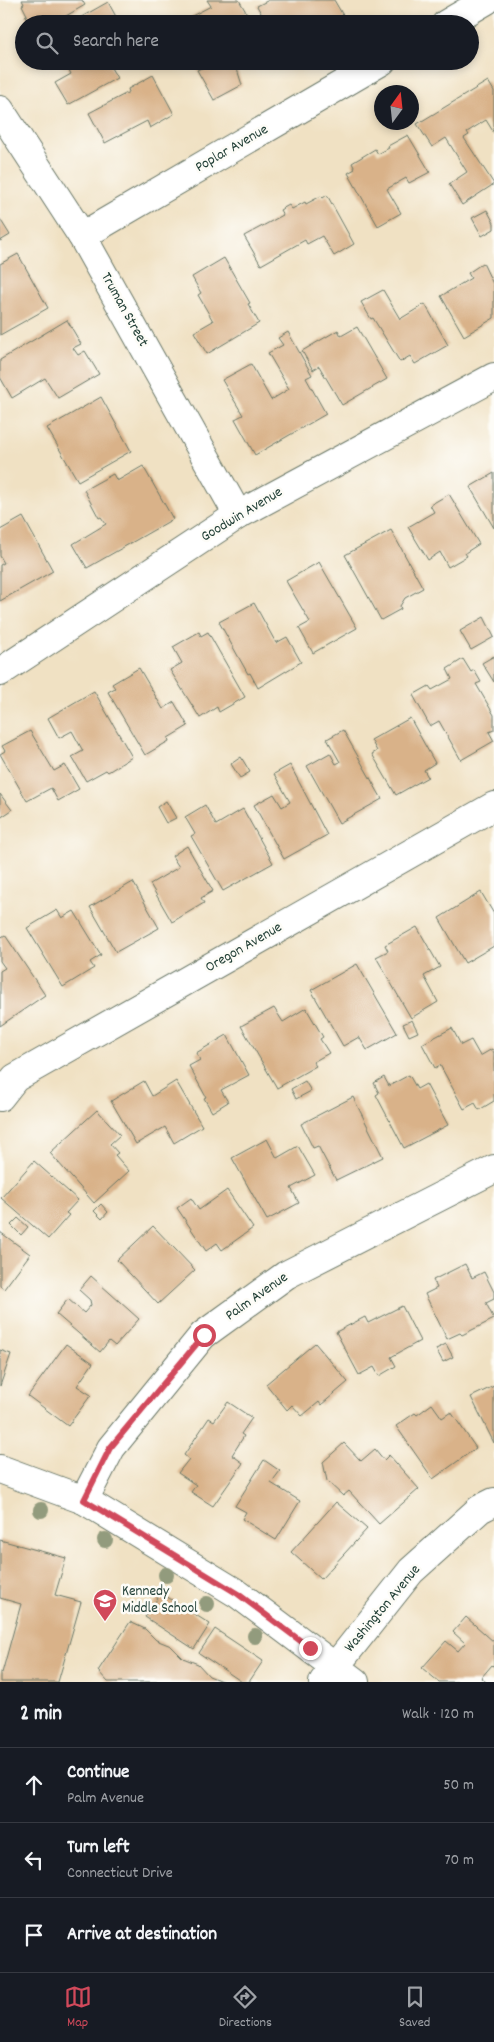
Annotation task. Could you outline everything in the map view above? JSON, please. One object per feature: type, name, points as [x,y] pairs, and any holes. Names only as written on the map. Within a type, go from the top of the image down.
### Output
[{"type":"street","points":[[461,15],[487,0]]},
{"type":"street","name":"Poplar Avenue","points":[[82,236],[367,70]]},
{"type":"street","name":"Truman Street","points":[[0,110],[82,236],[238,515]]},
{"type":"street","name":"Goodwin Avenue","points":[[0,672],[238,515],[494,377]]},
{"type":"street","name":"Oregon Avenue","points":[[0,1097],[15,1078],[494,806]]},
{"type":"street","name":"Palm Avenue","points":[[84,1500],[110,1448],[204,1335],[286,1275],[494,1169]]},
{"type":"street","points":[[0,1469],[84,1500],[238,1594],[338,1677]]},
{"type":"street","name":"Washington Avenue","points":[[338,1677],[411,1571],[480,1509],[494,1502]]},
{"type":"building","points":[[22,0],[82,0],[85,5],[68,15],[27,15],[22,5],[24,4]]},
{"type":"building","points":[[207,0],[239,0],[248,15],[194,15],[211,6]]},
{"type":"building","points":[[269,0],[334,0],[343,15],[262,15],[257,6]]},
{"type":"building","points":[[108,2],[115,15],[85,15]]},
{"type":"building","points":[[69,70],[112,70],[117,78],[68,105],[55,83],[71,74]]},
{"type":"building","points":[[197,70],[237,70],[242,85],[214,100]]},
{"type":"building","points":[[153,75],[174,114],[150,128],[147,121],[105,143],[89,113],[129,92],[128,89]]},
{"type":"building","points":[[488,81],[494,91],[494,133],[486,120],[467,132],[469,135],[464,138],[494,184],[462,205],[449,184],[467,172],[446,138],[432,147],[419,127],[419,123]]},
{"type":"building","points":[[408,135],[430,172],[409,183],[406,178],[387,189],[401,213],[378,226],[348,173],[355,169],[352,163],[375,149],[378,154]]},
{"type":"building","points":[[327,195],[354,244],[334,256],[322,236],[307,244],[305,240],[261,265],[244,236],[283,215],[280,210],[289,205],[292,209],[305,202],[306,204]]},
{"type":"building","points":[[487,210],[494,223],[494,229],[482,236],[472,218]]},
{"type":"building","points":[[0,219],[10,235],[0,241]]},
{"type":"building","points":[[18,254],[48,308],[0,335],[0,264]]},
{"type":"building","points":[[224,258],[250,303],[248,304],[259,323],[207,354],[194,332],[213,321],[198,295],[201,293],[192,277]]},
{"type":"building","points":[[483,263],[494,286],[494,318],[464,336],[441,296],[471,278],[468,273]]},
{"type":"building","points":[[383,290],[400,319],[425,304],[448,345],[415,364],[410,356],[400,362],[361,302]]},
{"type":"building","points":[[67,320],[81,344],[73,348],[78,355],[85,351],[99,374],[58,398],[45,378],[12,398],[0,377],[0,360]]},
{"type":"building","points":[[357,327],[387,379],[342,405],[319,366],[313,370],[302,351],[338,330],[341,336]]},
{"type":"building","points":[[288,332],[312,375],[306,378],[326,414],[255,455],[235,419],[243,415],[222,380],[251,364],[271,400],[289,389],[268,353],[283,345],[278,338]]},
{"type":"building","points":[[101,397],[131,451],[78,481],[47,428]]},
{"type":"building","points":[[143,466],[173,519],[87,568],[73,544],[106,524],[101,517],[99,518],[84,490],[113,474],[117,481]]},
{"type":"building","points":[[494,473],[494,528],[470,487]]},
{"type":"building","points":[[449,494],[479,544],[465,553],[467,556],[448,567],[440,552],[428,560],[408,527],[434,512],[430,505]]},
{"type":"building","points":[[23,517],[53,571],[0,601],[0,565],[4,563],[0,556],[0,530]]},
{"type":"building","points":[[391,530],[423,588],[405,598],[400,606],[401,609],[381,620],[345,555]]},
{"type":"building","points":[[319,562],[357,628],[313,653],[299,628],[310,622],[286,581]]},
{"type":"building","points":[[254,603],[276,643],[287,637],[301,662],[258,688],[219,622]]},
{"type":"building","points":[[484,617],[494,637],[471,650],[460,631]]},
{"type":"building","points":[[199,632],[201,636],[208,632],[245,697],[219,712],[217,707],[200,718],[170,670],[182,663],[173,647]]},
{"type":"building","points":[[494,656],[494,682],[482,663]]},
{"type":"building","points":[[463,659],[471,672],[474,670],[481,682],[476,684],[494,715],[494,730],[489,732],[494,741],[461,760],[439,721],[430,726],[413,695],[429,686],[432,690],[452,679],[447,669]]},
{"type":"building","points":[[139,668],[163,709],[174,702],[188,726],[168,738],[169,741],[145,755],[108,692],[115,688],[112,684]]},
{"type":"building","points":[[94,691],[132,757],[108,772],[106,770],[86,781],[72,757],[83,751],[72,731],[59,738],[48,718]]},
{"type":"building","points":[[410,718],[435,763],[424,770],[428,777],[396,795],[372,754],[377,751],[371,740]]},
{"type":"building","points":[[343,730],[382,799],[339,823],[307,766],[330,753],[336,764],[340,762],[327,739]]},
{"type":"building","points":[[30,731],[54,771],[65,765],[79,789],[58,801],[51,788],[27,801],[0,754],[5,751],[2,746]]},
{"type":"building","points":[[241,757],[250,772],[240,778],[231,764]]},
{"type":"building","points":[[290,765],[327,835],[284,859],[254,805],[274,794],[282,807],[290,802],[274,774]]},
{"type":"building","points":[[0,794],[12,810],[0,818]]},
{"type":"building","points":[[166,801],[176,818],[166,823],[157,807]]},
{"type":"building","points":[[205,805],[216,825],[243,809],[273,863],[223,891],[191,836],[195,834],[185,817]]},
{"type":"building","points":[[187,846],[213,891],[201,898],[204,903],[172,922],[150,884],[179,867],[172,856]]},
{"type":"building","points":[[133,882],[159,928],[116,952],[90,907]]},
{"type":"building","points":[[481,892],[494,914],[494,946],[465,963],[439,918]]},
{"type":"building","points":[[57,910],[62,918],[74,911],[101,955],[90,962],[94,968],[63,987],[27,928]]},
{"type":"building","points":[[417,927],[440,967],[424,976],[438,1002],[411,1018],[376,957],[388,951],[385,945]]},
{"type":"building","points":[[5,935],[45,995],[0,1026],[0,971],[5,968],[0,961],[0,938]]},
{"type":"building","points":[[357,964],[397,1033],[367,1050],[359,1037],[343,1046],[311,990]]},
{"type":"building","points":[[274,1008],[283,1022],[306,1008],[323,1037],[320,1039],[329,1053],[313,1062],[316,1066],[277,1088],[241,1026]]},
{"type":"building","points":[[412,1020],[418,1032],[409,1036],[403,1024]]},
{"type":"building","points":[[452,1028],[461,1045],[471,1040],[480,1056],[492,1049],[494,1053],[494,1101],[479,1110],[475,1103],[464,1109],[440,1065],[435,1068],[422,1044]]},
{"type":"building","points":[[227,1035],[249,1075],[221,1090],[228,1102],[212,1112],[189,1066],[200,1060],[196,1053]]},
{"type":"building","points":[[409,1075],[417,1089],[426,1084],[448,1125],[404,1148],[376,1095],[379,1093],[374,1083],[384,1077],[389,1086]]},
{"type":"building","points":[[144,1081],[152,1096],[176,1081],[202,1126],[174,1143],[165,1127],[136,1144],[111,1101]]},
{"type":"building","points":[[305,1081],[311,1091],[296,1099],[291,1089]]},
{"type":"building","points":[[353,1097],[383,1157],[336,1180],[318,1146],[313,1148],[301,1124]]},
{"type":"building","points":[[97,1110],[120,1135],[110,1144],[118,1153],[115,1155],[129,1171],[94,1203],[50,1153]]},
{"type":"building","points":[[267,1139],[277,1158],[298,1146],[315,1175],[291,1188],[299,1203],[267,1220],[232,1158]]},
{"type":"building","points":[[34,1161],[78,1200],[66,1213],[69,1215],[48,1239],[1,1198]]},
{"type":"building","points":[[227,1190],[253,1228],[222,1250],[217,1243],[206,1251],[177,1208],[191,1198],[199,1210]]},
{"type":"building","points":[[101,1204],[108,1212],[102,1219],[94,1211]]},
{"type":"building","points":[[18,1218],[28,1227],[21,1235],[11,1225]]},
{"type":"building","points":[[153,1226],[195,1270],[158,1304],[117,1260]]},
{"type":"building","points":[[0,1232],[30,1254],[4,1289],[0,1286]]},
{"type":"building","points":[[465,1264],[472,1278],[484,1272],[494,1292],[494,1299],[486,1303],[494,1319],[462,1335],[460,1333],[447,1339],[425,1294],[437,1288],[433,1280]]},
{"type":"building","points":[[91,1276],[139,1319],[115,1346],[109,1341],[100,1352],[56,1314],[68,1299],[84,1313],[91,1305],[90,1300],[79,1290]]},
{"type":"building","points":[[402,1306],[420,1341],[391,1357],[396,1366],[379,1376],[374,1367],[359,1375],[336,1332],[365,1317],[368,1323]]},
{"type":"building","points":[[315,1343],[348,1382],[321,1405],[319,1402],[302,1416],[292,1405],[287,1410],[266,1384]]},
{"type":"building","points":[[66,1344],[93,1363],[77,1386],[91,1395],[68,1426],[28,1396]]},
{"type":"building","points":[[446,1344],[453,1357],[443,1362],[436,1349]]},
{"type":"building","points":[[0,1350],[11,1354],[0,1386]]},
{"type":"building","points":[[494,1386],[494,1443],[471,1397]]},
{"type":"building","points":[[228,1402],[252,1418],[241,1434],[244,1436],[232,1455],[243,1463],[213,1506],[191,1492],[196,1485],[178,1473],[189,1459],[184,1455],[209,1418],[214,1421]]},
{"type":"building","points":[[432,1404],[442,1418],[451,1412],[476,1448],[433,1479],[396,1426],[415,1413],[417,1415]]},
{"type":"building","points":[[344,1443],[361,1461],[375,1449],[384,1460],[389,1455],[419,1489],[379,1524],[349,1491],[343,1496],[327,1481],[323,1462]]},
{"type":"building","points":[[264,1460],[280,1471],[271,1483],[300,1501],[276,1540],[242,1519],[246,1512],[235,1506]]},
{"type":"building","points":[[336,1502],[367,1529],[321,1579],[291,1552]]},
{"type":"building","points":[[0,1540],[66,1558],[55,1595],[81,1602],[58,1682],[0,1682],[0,1672],[2,1673],[21,1604],[0,1598]]},
{"type":"building","points":[[161,1593],[210,1624],[194,1649],[145,1617]]},
{"type":"building","points":[[466,1617],[494,1642],[494,1667],[492,1665],[481,1678],[486,1682],[439,1682],[422,1668],[446,1641],[458,1651],[465,1643],[453,1632]]},
{"type":"building","points":[[130,1622],[145,1629],[156,1640],[171,1646],[183,1658],[198,1664],[209,1676],[224,1682],[108,1682],[98,1671]]},
{"type":"building","points":[[215,1629],[263,1661],[249,1682],[242,1682],[199,1653]]},
{"type":"place","name":"Kennedy Middle School","points":[[105,1622]]},
{"type":"route","points":[[204,1335],[110,1448],[84,1500],[238,1594],[310,1648]]}]
